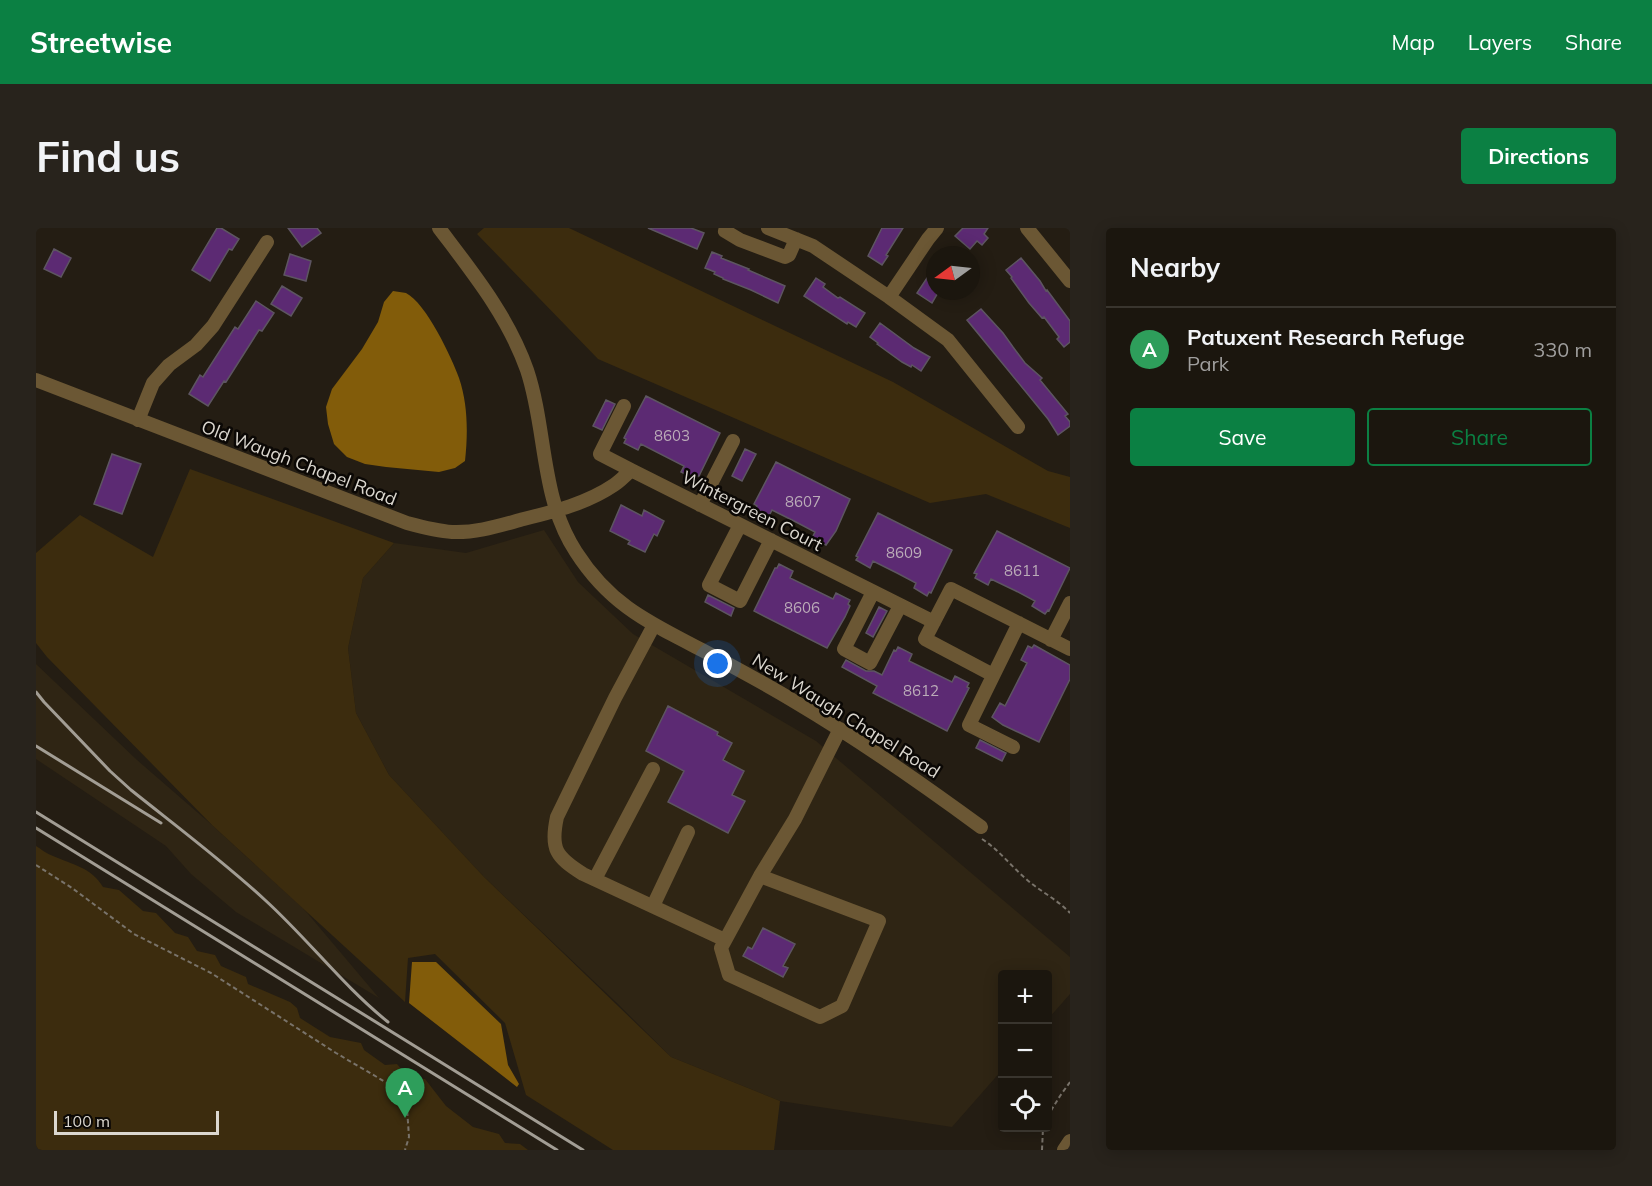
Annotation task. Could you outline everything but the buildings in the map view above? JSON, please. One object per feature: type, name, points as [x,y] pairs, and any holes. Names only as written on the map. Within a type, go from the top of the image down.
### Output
[{"type":"street","points":[[726,228],[725,231],[740,240],[785,257],[789,255],[796,239]]},
{"type":"street","points":[[768,228],[813,246],[948,340],[1018,427]]},
{"type":"street","points":[[889,297],[937,228]]},
{"type":"street","points":[[1027,228],[1070,281]]},
{"type":"street","name":"New Waugh Chapel Road","points":[[443,229],[503,317],[516,343],[527,370],[537,406],[550,489],[556,510],[574,550],[597,581],[621,604],[654,625],[754,677],[901,769],[979,832]]},
{"type":"street","points":[[138,420],[153,383],[169,365],[196,345],[213,326],[267,242]]},
{"type":"street","name":"Old Waugh Chapel Road","points":[[36,380],[407,523],[431,530],[477,531],[556,510]]},
{"type":"street","name":"Wintergreen Court","points":[[624,406],[600,454],[934,622]]},
{"type":"street","points":[[700,505],[733,441]]},
{"type":"street","points":[[556,510],[598,494],[632,470]]},
{"type":"street","points":[[740,525],[709,585],[740,601],[771,540]]},
{"type":"street","points":[[993,675],[925,639],[951,589],[1070,649]]},
{"type":"street","points":[[873,592],[844,650],[870,663],[900,606]]},
{"type":"street","points":[[1052,640],[1070,603]]},
{"type":"street","points":[[1013,747],[969,725],[1019,623]]},
{"type":"street","points":[[654,625],[556,817],[553,835],[556,851],[567,864],[595,879],[725,940]]},
{"type":"street","points":[[760,876],[879,921],[842,1006],[820,1017],[729,975],[721,948],[760,876],[795,819],[840,729]]},
{"type":"street","points":[[595,879],[652,770]]},
{"type":"street","points":[[653,906],[688,832]]},
{"type":"street","points":[[1064,1150],[1070,1141]]},
{"type":"path","points":[[979,832],[1024,877],[1070,913]]},
{"type":"path","points":[[36,865],[72,888],[134,934],[211,973],[387,1083],[401,1095],[407,1108],[409,1137],[405,1150]]},
{"type":"path","points":[[1052,1109],[1070,1082]]},
{"type":"path","points":[[1042,1150],[1043,1132]]},
{"type":"shaded area","points":[[484,228],[569,228],[893,382],[1048,471],[1070,477],[1070,528],[986,494],[930,503],[598,359],[477,234]]},
{"type":"shaded area","points":[[393,291],[406,293],[422,308],[451,358],[459,378],[466,409],[467,440],[465,461],[455,468],[439,472],[365,464],[347,457],[334,444],[326,407],[332,389],[362,349],[378,322],[384,302]]},
{"type":"shaded area","points":[[190,469],[394,543],[363,578],[348,648],[356,713],[389,775],[484,877],[671,1057],[780,1101],[774,1150],[613,1150],[526,1095],[505,1023],[435,954],[408,958],[405,1002],[212,825],[47,657],[36,643],[36,553],[80,515],[153,557]]},
{"type":"shaded area","points":[[544,530],[578,582],[633,634],[816,741],[1070,957],[1070,994],[1052,1014],[1052,970],[998,970],[998,1075],[952,1127],[780,1101],[671,1057],[484,877],[389,775],[356,713],[348,648],[363,578],[394,543],[466,553]]},
{"type":"shaded area","points":[[36,664],[137,760],[303,908],[379,998],[236,912],[191,874],[166,846],[36,759]]},
{"type":"shaded area","points":[[36,846],[87,871],[103,887],[119,890],[143,911],[156,913],[175,933],[188,937],[197,951],[215,955],[221,966],[246,977],[248,984],[290,1002],[297,1008],[300,1018],[330,1037],[361,1043],[364,1050],[385,1065],[397,1064],[409,1078],[425,1079],[446,1106],[473,1127],[499,1134],[505,1143],[520,1144],[528,1150],[36,1150]]},
{"type":"shaded area","points":[[412,962],[436,962],[501,1024],[508,1065],[519,1084],[517,1087],[409,1003]]},
{"type":"railway","points":[[36,692],[110,771],[249,886],[388,1022]]},
{"type":"railway","points":[[36,746],[161,823]]},
{"type":"railway","points":[[36,812],[583,1150]]},
{"type":"railway","points":[[36,828],[557,1150]]},
{"type":"place","name":"Patuxent Research Refuge","points":[[405,1118]]}]
